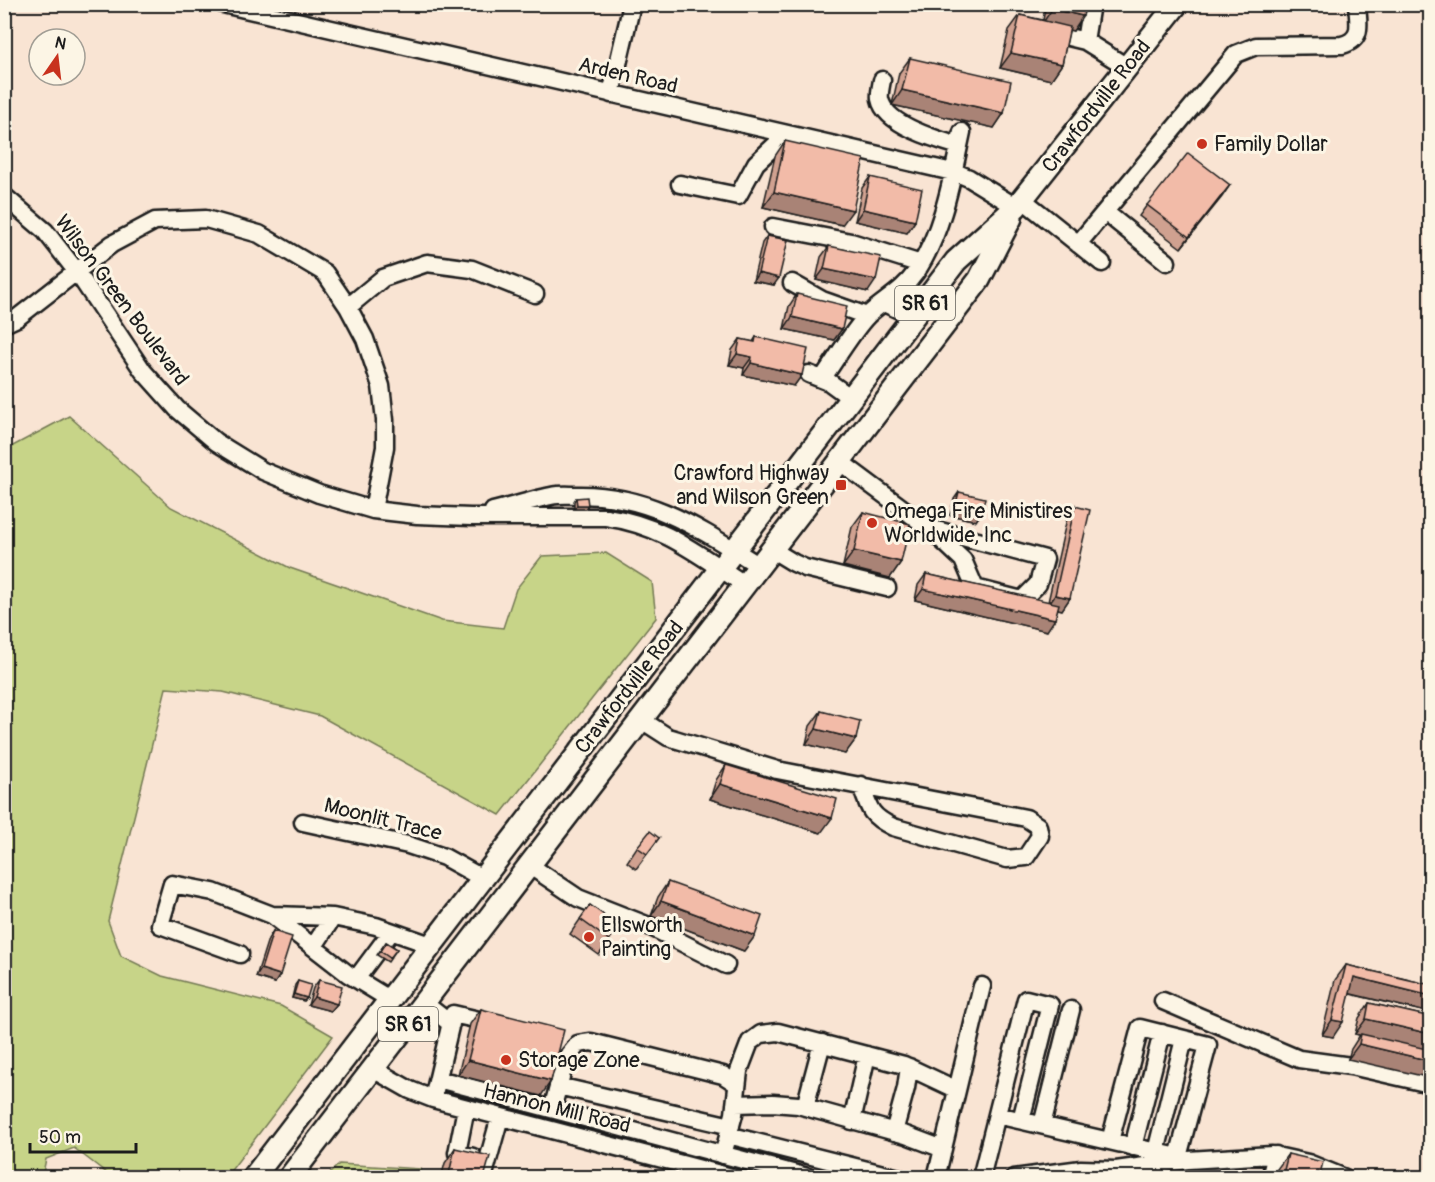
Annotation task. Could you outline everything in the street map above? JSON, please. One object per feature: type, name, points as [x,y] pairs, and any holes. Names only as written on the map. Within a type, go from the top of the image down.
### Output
[{"type":"main road","name":"Crawfordville Road","points":[[253,1178],[956,261],[1019,203],[1177,4]]},
{"type":"main road","name":"Crawfordville Road","points":[[289,1178],[979,280],[1019,203]]},
{"type":"main road","points":[[618,748],[617,735],[621,715],[634,681]]},
{"type":"main road","points":[[556,829],[566,804],[571,763]]},
{"type":"main road","points":[[329,1079],[345,1072],[373,1069],[373,1040],[384,1007]]},
{"type":"street","name":"Arden Road","points":[[223,4],[953,172],[969,177],[1019,203],[1102,263]]},
{"type":"street","points":[[611,94],[632,4]]},
{"type":"street","points":[[1085,41],[1091,4]]},
{"type":"street","points":[[1078,244],[1236,54],[1256,46],[1352,43],[1358,34],[1357,4]]},
{"type":"street","points":[[1029,28],[1085,41],[1127,67]]},
{"type":"street","points":[[852,398],[830,382],[815,377],[867,316],[903,288],[923,260],[935,236],[961,139],[927,136],[895,119],[884,109],[879,99],[882,80]]},
{"type":"street","points":[[680,184],[738,196],[756,163],[787,134]]},
{"type":"street","name":"Wilson Green Boulevard","points":[[4,196],[45,231],[77,272],[143,371],[177,409],[216,442],[263,471],[319,494],[373,510],[417,515],[606,517],[626,520],[669,536],[744,584]]},
{"type":"street","points":[[1105,212],[1167,262]]},
{"type":"street","points":[[4,324],[17,318],[112,244],[155,221],[206,219],[259,234],[325,273],[348,307],[365,339],[381,386],[385,420],[385,447],[373,510]]},
{"type":"street","points":[[773,226],[923,260],[949,271]]},
{"type":"street","points":[[348,307],[383,278],[427,263],[472,269],[535,294]]},
{"type":"street","points":[[792,283],[822,300],[867,316]]},
{"type":"street","points":[[884,303],[914,317]]},
{"type":"street","points":[[839,461],[929,528],[963,560],[975,588],[1022,600],[1038,584],[1045,559],[929,528]]},
{"type":"street","name":"Wilson Green Boulevard","points":[[471,517],[553,496],[595,495],[631,500],[659,509],[695,526],[735,550],[887,588]]},
{"type":"street","points":[[606,517],[608,497]]},
{"type":"street","points":[[640,719],[668,737],[777,770],[861,785],[1026,818],[1038,826],[1040,836],[1026,856],[1007,859],[893,827],[878,820],[869,810],[861,785]]},
{"type":"street","name":"Moonlit Trace","points":[[303,822],[408,845],[444,857],[482,878]]},
{"type":"street","points":[[529,865],[579,897],[649,926],[726,966]]},
{"type":"street","points":[[240,954],[160,925],[172,884],[213,892],[272,915],[356,979],[384,1007]]},
{"type":"street","points":[[272,915],[333,917],[431,945]]},
{"type":"street","points":[[314,946],[333,917]]},
{"type":"street","points":[[356,979],[391,932]]},
{"type":"street","points":[[936,1178],[982,986]]},
{"type":"street","points":[[981,1178],[1026,999],[1050,1005],[1021,1120]]},
{"type":"street","points":[[1162,1001],[1299,1059],[1351,1065],[1431,1084]]},
{"type":"street","points":[[424,1003],[451,1024]]},
{"type":"street","points":[[1042,1125],[1071,1010]]},
{"type":"street","points":[[433,1100],[453,1014],[508,1027]]},
{"type":"street","points":[[1110,1141],[1140,1028],[1162,1033],[1208,1044],[1183,1158]]},
{"type":"street","points":[[723,1155],[735,1104],[739,1071],[750,1042],[761,1034],[778,1032],[909,1067],[957,1090]]},
{"type":"street","points":[[1134,1147],[1162,1033]]},
{"type":"street","points":[[1156,1152],[1184,1039]]},
{"type":"street","points":[[552,1109],[566,1059],[578,1044],[591,1042],[723,1075],[737,1084]]},
{"type":"street","points":[[805,1107],[822,1043]]},
{"type":"street","points":[[852,1120],[867,1055]]},
{"type":"street","points":[[894,1132],[909,1067]]},
{"type":"street","name":"Hannon Mill Road","points":[[373,1069],[433,1100],[735,1178]]},
{"type":"street","points":[[438,1079],[811,1178]]},
{"type":"street","points":[[558,1086],[730,1130],[899,1178]]},
{"type":"street","points":[[735,1104],[773,1103],[805,1107],[894,1132],[943,1149]]},
{"type":"street","points":[[465,1108],[457,1153],[487,1161]]},
{"type":"street","points":[[997,1115],[1183,1158]]},
{"type":"street","points":[[483,1178],[500,1116]]},
{"type":"street","points":[[1270,1178],[1276,1155]]},
{"type":"street","points":[[1014,1178],[1081,1169],[1116,1170],[1183,1158],[1276,1155],[1308,1163],[1325,1174],[1345,1178]]},
{"type":"green space","points":[[69,416],[171,507],[290,568],[442,621],[503,628],[516,589],[542,556],[606,553],[652,582],[656,618],[500,815],[320,716],[223,692],[166,688],[108,921],[121,956],[162,976],[281,1006],[333,1036],[226,1177],[112,1177],[74,1148],[46,1159],[42,1177],[5,1177],[5,447],[11,447]]},
{"type":"green space","points":[[339,1164],[421,1169],[422,1177],[326,1177]]},
{"type":"building","points":[[1053,4],[1086,4],[1083,16],[1052,9]]},
{"type":"building","points":[[1020,15],[1070,27],[1062,64],[1011,53]]},
{"type":"building","points":[[910,58],[1011,81],[1004,113],[902,90]]},
{"type":"building","points":[[785,141],[864,159],[853,210],[774,192]]},
{"type":"building","points":[[1188,153],[1230,185],[1189,237],[1147,205]]},
{"type":"building","points":[[870,177],[922,189],[915,221],[863,209]]},
{"type":"building","points":[[767,236],[788,240],[779,278],[758,273]]},
{"type":"building","points":[[829,246],[881,257],[876,280],[824,269]]},
{"type":"building","points":[[797,294],[847,306],[842,329],[792,317]]},
{"type":"building","points":[[756,337],[808,349],[802,375],[751,363],[752,357],[737,354],[740,339],[755,342]]},
{"type":"building","points":[[959,492],[985,498],[981,513],[955,507]]},
{"type":"building","points":[[587,497],[588,505],[577,505],[576,498]]},
{"type":"building","points":[[1075,506],[1090,510],[1070,598],[1055,595]]},
{"type":"building","points":[[863,512],[910,524],[901,562],[854,551]]},
{"type":"building","points":[[926,574],[1059,604],[1055,619],[923,589]]},
{"type":"building","points":[[821,711],[860,721],[856,739],[816,729]]},
{"type":"building","points":[[726,765],[837,799],[832,818],[720,784]]},
{"type":"building","points":[[650,831],[659,838],[647,854],[637,847]]},
{"type":"building","points":[[668,882],[762,916],[755,936],[661,901]]},
{"type":"building","points":[[590,905],[619,926],[609,940],[580,919]]},
{"type":"building","points":[[273,931],[292,937],[280,975],[261,969]]},
{"type":"building","points":[[386,942],[397,949],[390,958],[380,951]]},
{"type":"building","points":[[1346,965],[1431,985],[1431,996],[1354,977],[1343,1022],[1332,1020]]},
{"type":"building","points":[[319,980],[342,986],[337,1004],[314,997]]},
{"type":"building","points":[[298,981],[311,985],[307,998],[294,994]]},
{"type":"building","points":[[1369,1003],[1431,1017],[1431,1034],[1366,1019]]},
{"type":"building","name":"Storage Zone","points":[[481,1009],[564,1030],[551,1081],[468,1060]]},
{"type":"building","points":[[1361,1034],[1431,1050],[1431,1061],[1359,1044]]},
{"type":"building","points":[[455,1148],[490,1156],[484,1178],[448,1178]]},
{"type":"building","points":[[1288,1154],[1323,1162],[1319,1178],[1282,1178]]},
{"type":"place","name":"Family Dollar","points":[[1202,144]]},
{"type":"place","name":"Crawford Highway and Wilson Green","points":[[841,485]]},
{"type":"place","name":"Omega Fire Ministires Worldwide, Inc","points":[[872,523]]},
{"type":"place","name":"Ellsworth Painting","points":[[589,937]]},
{"type":"place","name":"Storage Zone","points":[[506,1060]]}]
